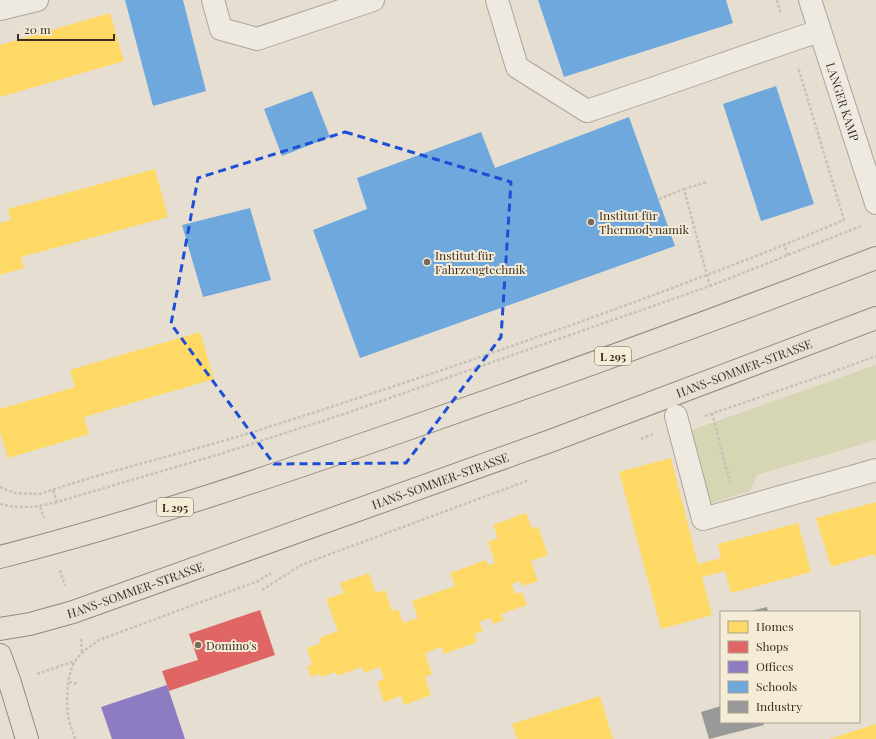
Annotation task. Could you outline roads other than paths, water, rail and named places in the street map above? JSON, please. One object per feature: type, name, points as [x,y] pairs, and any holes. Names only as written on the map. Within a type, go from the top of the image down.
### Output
[{"type":"main road","name":"L 295","points":[[0,557],[51,544],[160,512],[347,450],[598,362],[876,258]]},
{"type":"main road","name":"HANS-SOMMER-STRASSE","points":[[0,629],[30,624],[73,612],[553,440],[876,318]]},
{"type":"main road","points":[[0,655],[27,739]]},
{"type":"street","points":[[0,9],[37,0]]},
{"type":"street","points":[[213,0],[221,29],[257,39],[373,0]]},
{"type":"street","points":[[497,0],[517,67],[587,111],[819,31]]},
{"type":"street","name":"LANGER KAMP","points":[[810,0],[876,203]]},
{"type":"street","points":[[678,421],[703,519],[876,470]]},
{"type":"place","name":"Institut für Thermodynamik","points":[[591,222]]},
{"type":"place","name":"Institut für Fahrzeugtechnik","points":[[427,262]]},
{"type":"place","name":"Domino's","points":[[198,645]]}]
